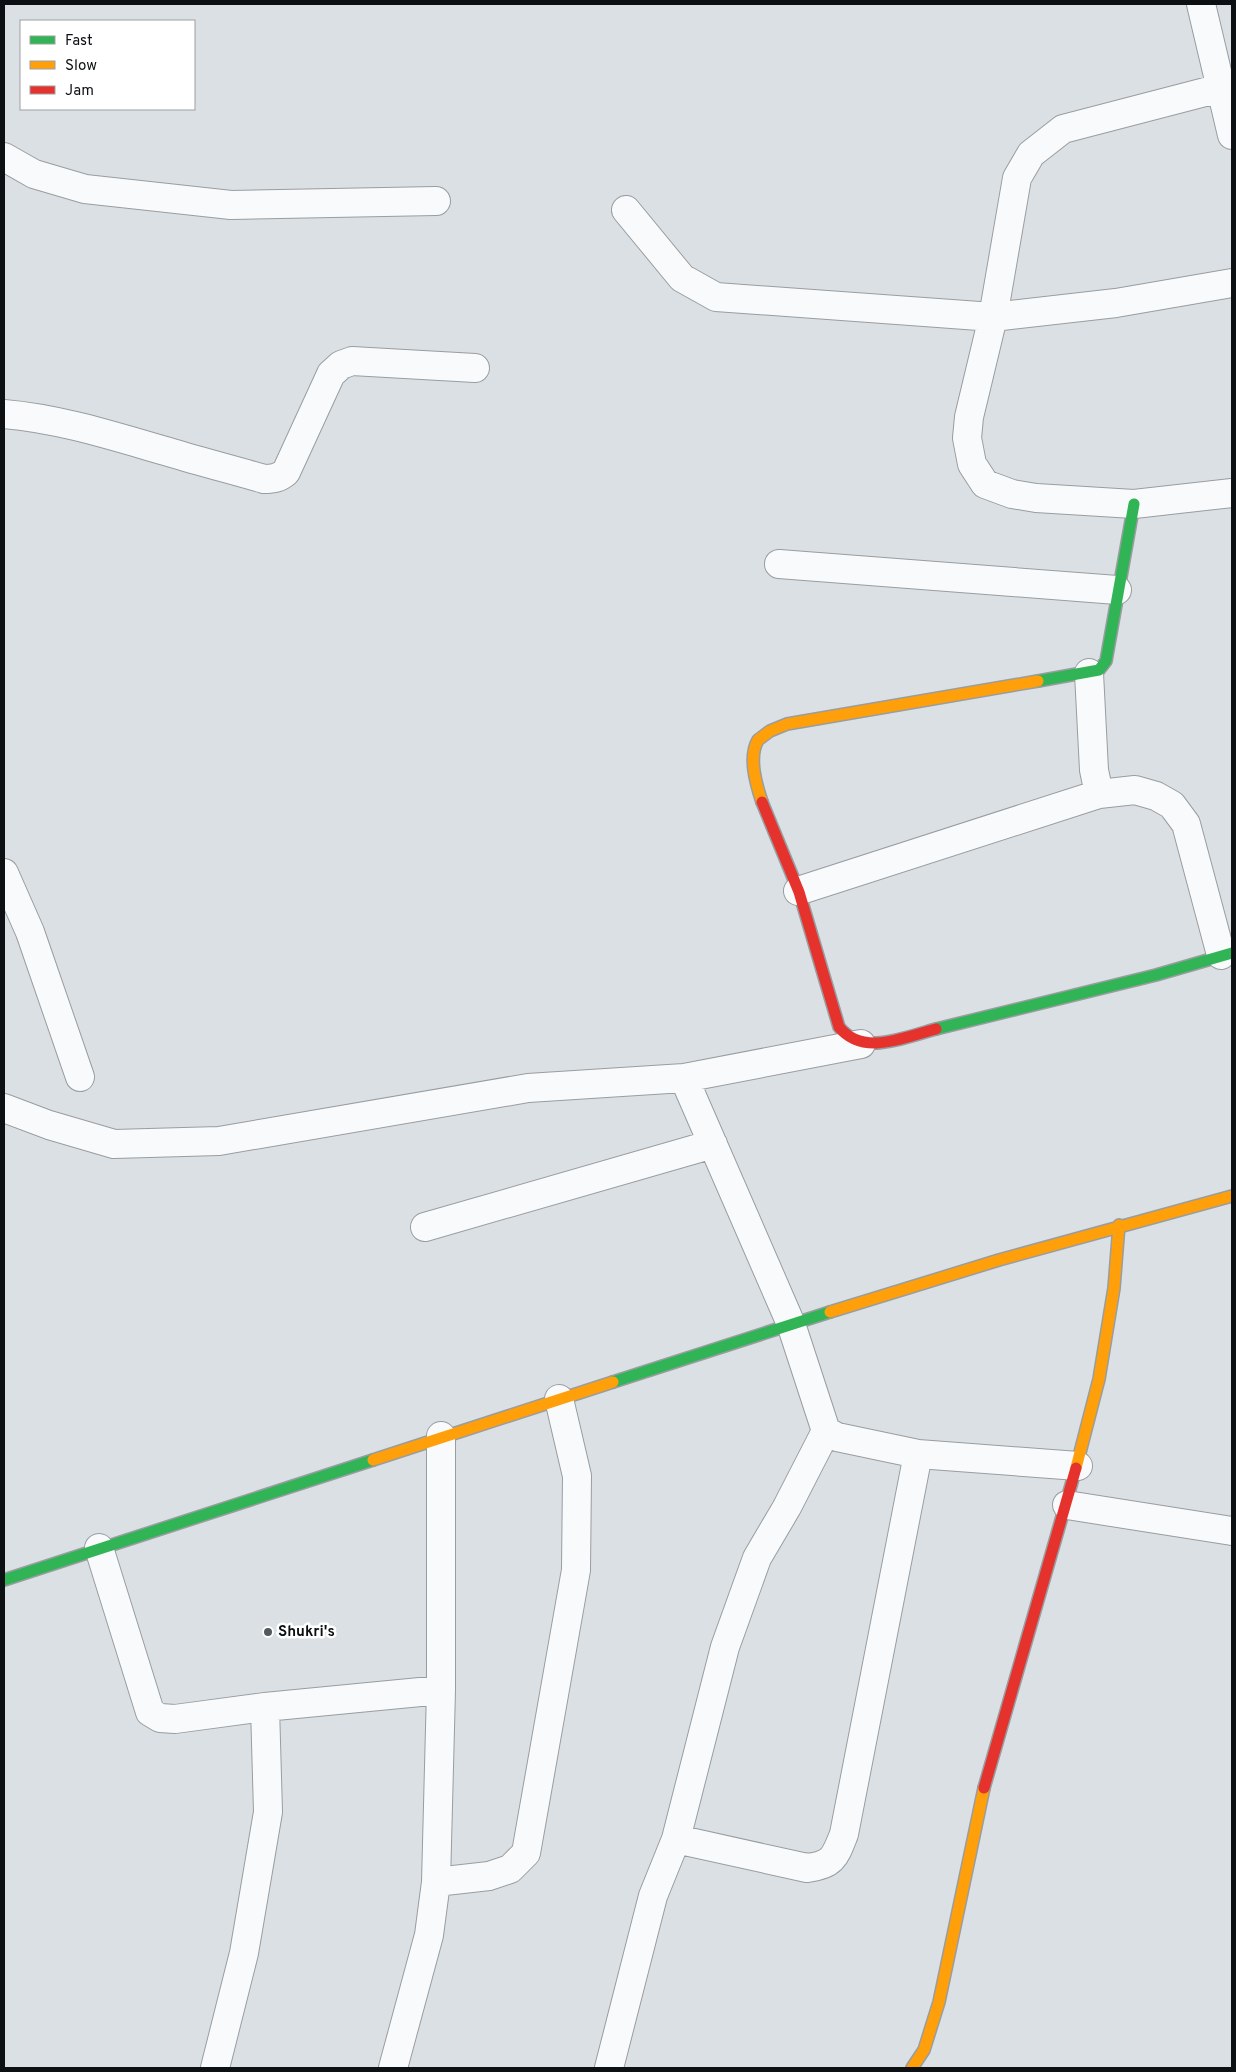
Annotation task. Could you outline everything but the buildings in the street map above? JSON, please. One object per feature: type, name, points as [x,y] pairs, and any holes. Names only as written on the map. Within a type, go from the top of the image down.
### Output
[{"type":"street","points":[[1201,4],[1227,86],[1232,136]]},
{"type":"street","points":[[1227,86],[1063,129],[1031,154],[1017,178],[993,317],[969,417],[967,438],[972,464],[985,484],[998,490],[1036,498],[1134,504],[1232,493]]},
{"type":"street","points":[[4,157],[34,174],[85,189],[231,205],[436,201]]},
{"type":"street","points":[[626,210],[682,278],[716,297],[993,317],[1116,303],[1232,283]]},
{"type":"street","points":[[4,414],[84,426],[173,454],[264,479],[273,479],[281,477],[286,472],[331,374],[340,365],[352,360],[475,368]]},
{"type":"street","points":[[861,1044],[847,1038],[839,1028],[798,891],[770,827],[755,772],[756,743],[774,729],[787,724],[1099,670],[1106,661],[1117,590],[1134,504]]},
{"type":"street","points":[[778,564],[1117,590]]},
{"type":"street","points":[[1089,673],[1094,770],[1099,794]]},
{"type":"street","points":[[4,1108],[50,1125],[114,1144],[219,1141],[528,1088],[684,1078],[861,1044],[881,1043],[1156,975],[1227,954],[1186,824],[1172,805],[1156,796],[1135,790],[1099,794],[798,891]]},
{"type":"street","points":[[4,872],[30,932],[80,1077]]},
{"type":"street","points":[[684,1078],[791,1324],[826,1431],[837,1437],[918,1454],[1078,1466]]},
{"type":"street","points":[[425,1227],[713,1144]]},
{"type":"street","points":[[4,1580],[441,1436],[791,1324],[999,1260],[1232,1196]]},
{"type":"street","points":[[912,2068],[924,2050],[939,2002],[981,1799],[1078,1466],[1099,1379],[1114,1288],[1119,1226]]},
{"type":"street","points":[[436,1882],[489,1876],[510,1869],[526,1853],[576,1570],[577,1476],[559,1398]]},
{"type":"street","points":[[609,2068],[653,1896],[676,1839],[725,1648],[757,1558],[787,1507],[826,1431]]},
{"type":"street","points":[[393,2068],[429,1935],[436,1882],[441,1690],[441,1436]]},
{"type":"street","points":[[676,1839],[806,1868],[824,1866],[836,1855],[844,1834],[918,1454]]},
{"type":"street","points":[[1067,1505],[1232,1532]]},
{"type":"street","points":[[99,1548],[150,1712],[160,1718],[175,1719],[265,1707],[441,1690]]},
{"type":"street","points":[[214,2068],[244,1953],[268,1812],[265,1707]]},
{"type":"traffic: fast","points":[[1038,681],[1099,670],[1106,661],[1134,504]]},
{"type":"traffic: fast","points":[[936,1029],[1156,975],[1232,953]]},
{"type":"traffic: fast","points":[[613,1382],[830,1312]]},
{"type":"traffic: fast","points":[[4,1580],[373,1460]]},
{"type":"traffic: slow","points":[[762,802],[755,779],[753,762],[758,740],[770,731],[787,724],[1038,681]]},
{"type":"traffic: slow","points":[[830,1312],[999,1260],[1232,1196]]},
{"type":"traffic: slow","points":[[1076,1468],[1099,1379],[1114,1288],[1119,1225]]},
{"type":"traffic: slow","points":[[373,1460],[613,1382]]},
{"type":"traffic: slow","points":[[912,2068],[924,2050],[939,2002],[984,1788]]},
{"type":"traffic: jam","points":[[762,802],[799,892],[839,1027],[849,1036],[860,1041],[872,1043],[898,1040],[936,1029]]},
{"type":"traffic: jam","points":[[984,1788],[1076,1468]]},
{"type":"place","name":"Shukri's","points":[[268,1632]]}]
